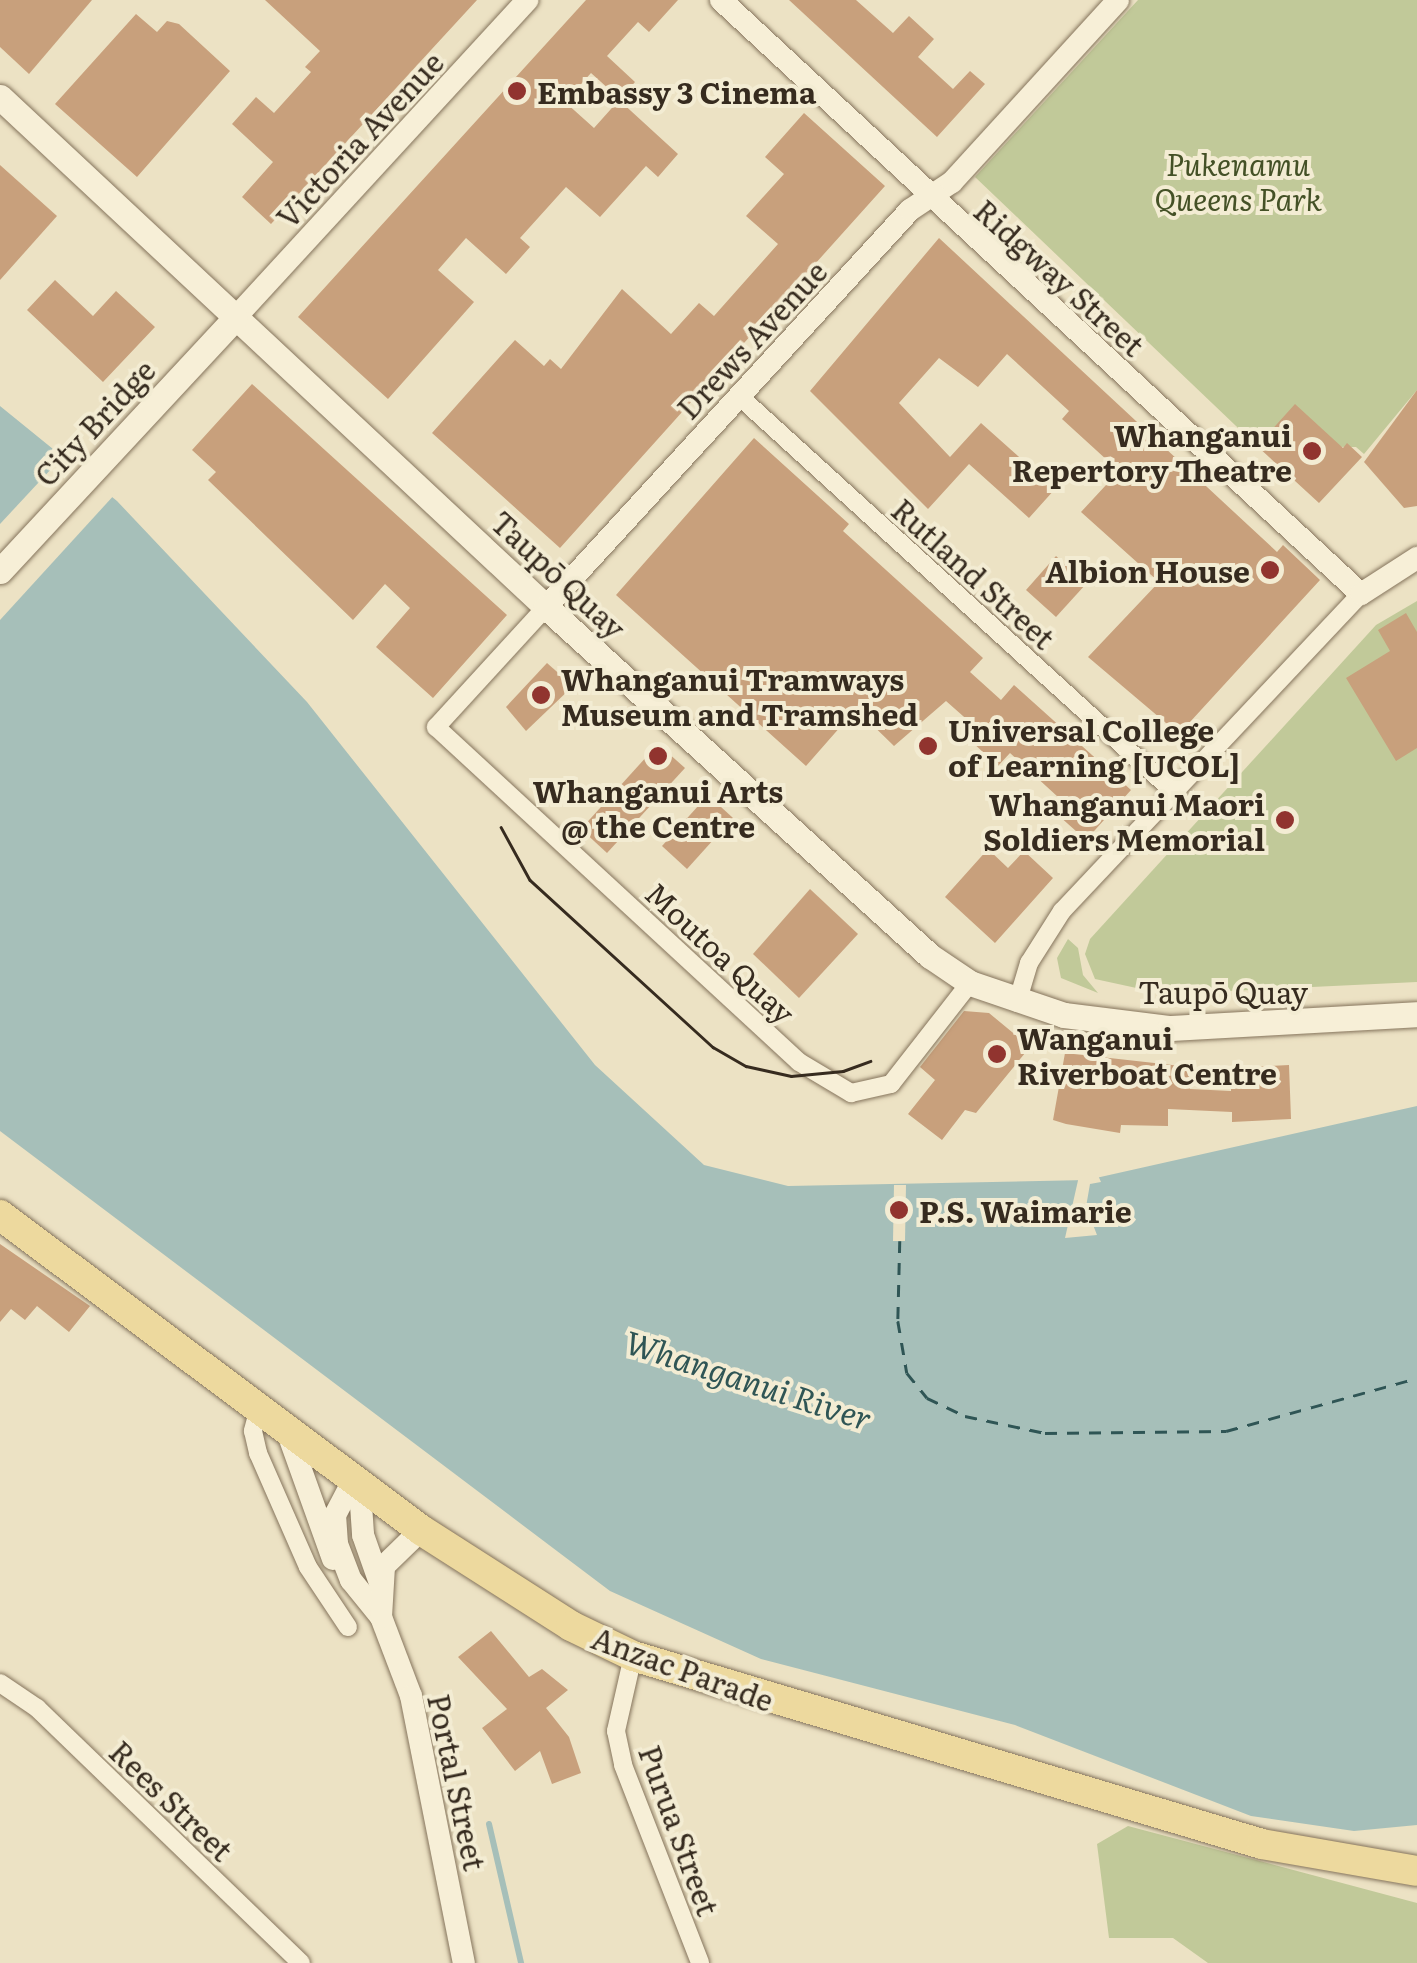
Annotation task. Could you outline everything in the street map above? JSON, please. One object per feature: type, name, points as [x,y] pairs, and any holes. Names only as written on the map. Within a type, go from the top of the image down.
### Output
[{"type":"main road","name":"Taupō Quay","points":[[0,98],[546,607],[930,956],[970,983],[1017,1003],[1170,1028],[1417,1014]]},
{"type":"main road","name":"City Bridge","points":[[0,572],[234,318]]},
{"type":"main road","name":"Anzac Parade","points":[[0,1214],[420,1530],[570,1626],[633,1656],[1262,1844],[1417,1871]]},
{"type":"street","name":"Victoria Avenue","points":[[234,318],[527,0]]},
{"type":"street","name":"Ridgway Street","points":[[721,0],[929,198],[1361,594]]},
{"type":"street","name":"Drews Avenue","points":[[436,727],[910,210],[929,198],[1118,0]]},
{"type":"street","name":"Rutland Street","points":[[739,396],[1173,790]]},
{"type":"street","points":[[1017,1003],[1050,926],[1173,790],[1361,594],[1417,558]]},
{"type":"street","name":"Moutoa Quay","points":[[436,727],[799,1062],[834,1086],[869,1093],[890,1084],[970,983]]},
{"type":"street","points":[[259,1408],[253,1430],[258,1453],[308,1568],[348,1627]]},
{"type":"street","name":"Portal Street","points":[[286,1428],[325,1550],[381,1616]]},
{"type":"street","name":"Portal Street","points":[[352,1580],[335,1531],[361,1485]]},
{"type":"street","name":"Portal Street","points":[[361,1485],[364,1535],[381,1586],[381,1616],[424,1746],[464,1963]]},
{"type":"street","points":[[381,1586],[384,1566],[420,1530]]},
{"type":"street","name":"Purua Street","points":[[633,1656],[616,1732],[623,1765],[700,1963]]},
{"type":"street","name":"Rees Street","points":[[0,1683],[38,1708],[300,1963]]},
{"type":"green space","name":"Pukenamu Queens Park","points":[[1138,0],[1417,0],[1417,390],[1364,454],[1356,447],[1257,446],[975,177]]},
{"type":"green space","points":[[1417,601],[1417,982],[1164,994],[1095,979],[1085,954],[1090,939],[1376,625]]},
{"type":"green space","points":[[1068,939],[1078,948],[1083,975],[1098,993],[1061,978],[1057,958]]},
{"type":"green space","points":[[1128,1826],[1417,1903],[1417,1963],[1208,1963],[1173,1938],[1109,1938],[1097,1844]]},
{"type":"water","name":"Whanganui River","points":[[0,406],[117,501],[307,702],[595,1065],[704,1165],[788,1186],[1087,1180],[1417,1106],[1417,1825],[1354,1831],[1251,1816],[1015,1725],[761,1659],[610,1591],[0,1131]]},
{"type":"pier","points":[[66,453],[116,493],[0,620],[0,524]]},
{"type":"pier","points":[[1097,1173],[1101,1182],[1090,1184],[1086,1207],[1097,1235],[1065,1238],[1079,1176]]},
{"type":"pier","points":[[894,1185],[906,1185],[905,1241],[893,1241]]},
{"type":"building","points":[[0,0],[92,0],[29,74],[0,47]]},
{"type":"building","points":[[265,0],[477,0],[271,224],[242,197],[273,162],[232,124],[256,97],[274,113],[311,72],[305,67],[320,51]]},
{"type":"building","points":[[586,0],[678,0],[649,32],[638,22],[607,56],[635,82],[620,99],[591,73],[565,102],[594,128],[619,100],[678,154],[658,177],[646,166],[600,217],[566,187],[520,238],[530,247],[506,274],[466,238],[438,270],[474,302],[388,399],[298,317]]},
{"type":"building","points":[[789,0],[856,0],[893,33],[909,16],[934,39],[918,57],[953,89],[970,71],[985,84],[937,137]]},
{"type":"building","points":[[136,14],[157,32],[167,21],[179,24],[230,71],[137,177],[55,104]]},
{"type":"building","points":[[804,113],[885,186],[560,548],[432,433],[515,340],[544,366],[550,359],[561,369],[622,289],[671,334],[699,303],[714,316],[778,244],[746,216],[784,174],[765,157]]},
{"type":"building","points":[[0,165],[57,216],[0,280]]},
{"type":"building","points":[[939,238],[1277,552],[1283,545],[1320,580],[1179,734],[1088,657],[1159,582],[1081,512],[1119,471],[1062,419],[1069,411],[1007,354],[978,387],[939,358],[899,403],[950,457],[981,423],[1055,489],[1029,518],[969,464],[928,509],[810,391]]},
{"type":"building","points":[[55,280],[93,316],[116,291],[155,327],[103,382],[27,310]]},
{"type":"building","points":[[252,384],[507,615],[433,698],[376,647],[410,608],[385,584],[353,620],[208,480],[216,472],[192,450]]},
{"type":"building","points":[[1417,390],[1417,506],[1404,508],[1364,462]]},
{"type":"building","name":"Whanganui Repertory Theatre","points":[[1295,404],[1343,448],[1347,443],[1362,457],[1319,503],[1257,446]]},
{"type":"building","points":[[754,438],[849,524],[843,531],[983,658],[970,672],[1001,700],[1014,685],[1131,790],[1086,840],[1049,807],[1058,797],[1010,753],[998,766],[971,741],[980,731],[946,701],[894,746],[856,709],[806,766],[616,595]]},
{"type":"building","points":[[1056,556],[1086,584],[1056,617],[1026,590]]},
{"type":"building","points":[[1406,613],[1417,632],[1417,748],[1396,761],[1346,678],[1390,651],[1378,630]]},
{"type":"building","name":"Whanganui Tramways Museum and Tramshed","points":[[547,663],[573,686],[526,731],[506,707]]},
{"type":"building","points":[[658,744],[685,768],[607,853],[581,829]]},
{"type":"building","points":[[708,795],[733,818],[687,869],[662,846]]},
{"type":"building","points":[[988,849],[1008,868],[1024,851],[1053,878],[995,943],[945,897]]},
{"type":"building","points":[[810,889],[858,934],[799,998],[753,954]]},
{"type":"building","points":[[964,1011],[989,1013],[1030,1047],[976,1113],[965,1110],[942,1140],[908,1114],[935,1080],[920,1067]]},
{"type":"building","points":[[1065,1053],[1190,1067],[1190,1089],[1231,1091],[1231,1068],[1289,1065],[1291,1119],[1232,1122],[1232,1112],[1168,1109],[1168,1126],[1121,1125],[1120,1133],[1066,1124],[1053,1120]]},
{"type":"building","points":[[0,1244],[90,1306],[69,1332],[37,1306],[25,1320],[11,1309],[0,1322]]},
{"type":"building","points":[[491,1631],[529,1677],[542,1669],[568,1690],[546,1708],[569,1737],[581,1773],[552,1784],[540,1751],[515,1771],[482,1728],[507,1709],[458,1657]]},
{"type":"waterway","points":[[489,1824],[521,1963]]},
{"type":"ferry route","points":[[900,1241],[898,1321],[907,1373],[927,1398],[965,1416],[1045,1433],[1226,1431],[1417,1378]]},
{"type":"tram line","points":[[501,827],[530,880],[713,1047],[746,1066],[791,1076],[843,1071],[870,1061]]},
{"type":"place","name":"Embassy 3 Cinema","points":[[517,91]]},
{"type":"place","name":"Whanganui Repertory Theatre","points":[[1312,451]]},
{"type":"place","name":"Albion House","points":[[1270,570]]},
{"type":"place","name":"Whanganui Tramways Museum and Tramshed","points":[[541,695]]},
{"type":"place","name":"Universal College of Learning [UCOL]","points":[[928,746]]},
{"type":"place","name":"Whanganui Arts @ the Centre","points":[[658,756]]},
{"type":"place","name":"Whanganui Maori Soldiers Memorial","points":[[1285,820]]},
{"type":"place","name":"Wanganui Riverboat Centre","points":[[997,1054]]},
{"type":"place","name":"P.S. Waimarie","points":[[899,1210]]}]
